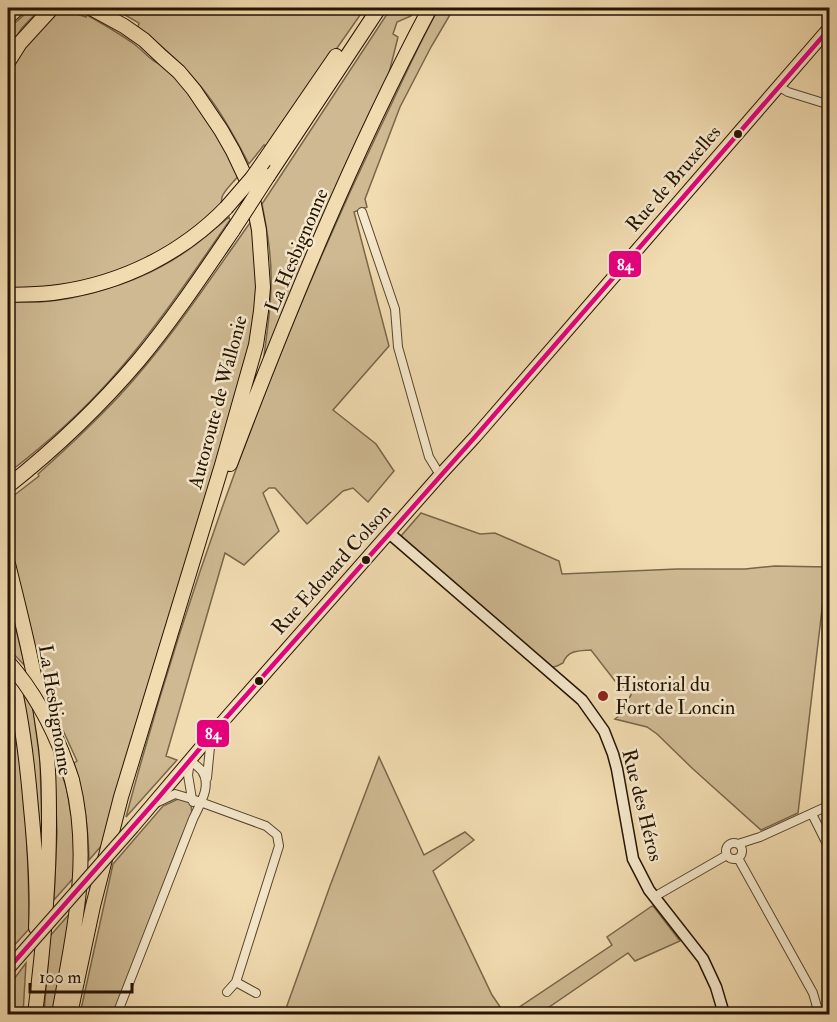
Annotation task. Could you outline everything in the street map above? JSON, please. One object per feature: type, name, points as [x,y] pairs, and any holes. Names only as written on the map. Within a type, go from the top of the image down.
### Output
[{"type":"highway","points":[[8,17],[18,8]]},
{"type":"highway","points":[[8,62],[20,43],[52,8]]},
{"type":"highway","name":"Autoroute de Wallonie","points":[[91,8],[144,40],[179,72],[194,90],[221,130],[243,171],[250,189],[259,230],[263,287],[256,345],[186,581]]},
{"type":"highway","points":[[8,295],[57,293],[116,278],[166,255],[211,224],[252,178],[369,8]]},
{"type":"highway","points":[[8,486],[83,420],[139,359],[233,230],[379,8]]},
{"type":"highway","name":"La Hesbignonne","points":[[186,581],[264,375],[316,248],[370,130],[430,8]]},
{"type":"highway","name":"La Hesbignonne","points":[[8,564],[33,671],[44,734],[49,783],[46,918],[35,1011]]},
{"type":"highway","points":[[70,1014],[93,906],[121,797],[186,581]]},
{"type":"highway","points":[[8,662],[29,777],[34,840],[37,918],[33,982],[35,1011]]},
{"type":"highway","points":[[8,662],[46,716],[63,755],[72,780],[80,829],[81,863],[76,910],[59,1014]]},
{"type":"main road","name":"Rue de Bruxelles","points":[[476,437],[830,27]]},
{"type":"main road","name":"Rue Edouard Colson","points":[[8,969],[440,475],[476,437]]},
{"type":"street","points":[[778,86],[788,92],[830,105]]},
{"type":"street","points":[[362,212],[395,309],[398,347],[429,457],[440,475]]},
{"type":"street","name":"Rue des Héros","points":[[389,533],[582,700],[595,718],[603,730],[615,761],[633,859],[654,897],[703,959],[716,987],[724,1014]]},
{"type":"street","points":[[117,1014],[202,801],[207,785],[210,747],[215,731]]},
{"type":"street","points":[[190,760],[202,772],[207,785]]},
{"type":"street","points":[[190,760],[188,775],[194,808],[193,819]]},
{"type":"street","points":[[153,804],[175,794],[202,801],[266,826],[277,835],[279,846],[236,982],[227,992]]},
{"type":"street","points":[[738,844],[742,854],[732,859],[727,855],[728,845],[760,837],[830,805]]},
{"type":"street","points":[[812,814],[830,850]]},
{"type":"street","points":[[654,897],[727,855]]},
{"type":"street","points":[[738,858],[813,993],[819,1014]]},
{"type":"street","points":[[236,982],[256,993]]},
{"type":"shaded area","points":[[32,8],[41,8],[22,28],[8,49],[8,29]]},
{"type":"shaded area","points":[[59,8],[86,17],[87,15],[123,36],[152,60],[165,66],[208,115],[239,175],[225,191],[221,206],[214,213],[179,240],[134,265],[85,281],[59,286],[8,288],[8,69],[27,41]]},
{"type":"shaded area","points":[[113,8],[365,8],[268,147],[264,145],[249,164],[222,115],[195,80],[172,56],[138,27],[139,23]]},
{"type":"shaded area","points":[[391,8],[415,8],[411,16],[397,22],[393,34],[398,37],[387,81],[264,356],[270,311],[271,275],[269,244],[262,204]]},
{"type":"shaded area","points":[[439,8],[454,8],[400,107],[365,199],[367,207],[354,212],[389,346],[333,410],[376,444],[394,471],[368,502],[353,488],[343,491],[307,524],[275,488],[269,488],[263,493],[279,531],[244,565],[225,553],[166,756],[177,760],[126,817],[177,641],[269,382],[341,213],[408,68]]},
{"type":"shaded area","points":[[229,217],[230,220],[188,281],[128,359],[75,416],[8,473],[8,302],[55,301],[103,290],[135,279],[180,255]]},
{"type":"shaded area","points":[[252,220],[257,248],[257,319],[248,357],[103,844],[89,860],[85,811],[74,763],[77,761],[43,693],[8,544],[8,500],[39,476],[38,474],[100,416],[138,375],[189,310]]},
{"type":"shaded area","points":[[421,513],[480,534],[495,533],[559,561],[562,574],[677,569],[745,569],[775,566],[827,567],[798,813],[761,830],[657,734],[647,727],[615,719],[622,713],[631,695],[630,681],[623,687],[615,681],[591,650],[574,652],[563,663],[546,669],[401,536]]},
{"type":"shaded area","points":[[8,596],[25,666],[9,649]]},
{"type":"shaded area","points":[[21,691],[33,708],[40,761],[42,826],[40,830],[32,760]]},
{"type":"shaded area","points":[[8,693],[22,781],[29,900],[29,929],[10,950],[8,889]]},
{"type":"shaded area","points":[[379,757],[424,855],[465,832],[474,840],[433,871],[492,995],[505,1014],[284,1014]]},
{"type":"shaded area","points":[[54,758],[57,758],[67,790],[71,815],[74,816],[77,874],[54,900],[57,832]]},
{"type":"shaded area","points":[[180,798],[191,803],[192,815],[181,838],[114,1014],[80,1014],[113,864],[163,806]]},
{"type":"shaded area","points":[[652,906],[680,941],[635,961],[628,953],[539,1014],[509,1014],[612,945],[607,937]]},
{"type":"shaded area","points":[[71,912],[54,1014],[44,1014],[50,936]]},
{"type":"shaded area","points":[[26,963],[23,1014],[8,1014],[8,987]]},
{"type":"transit line","name":"84","points":[[8,969],[830,28]]},
{"type":"place","name":"Historial du Fort de Loncin","points":[[603,696]]}]
